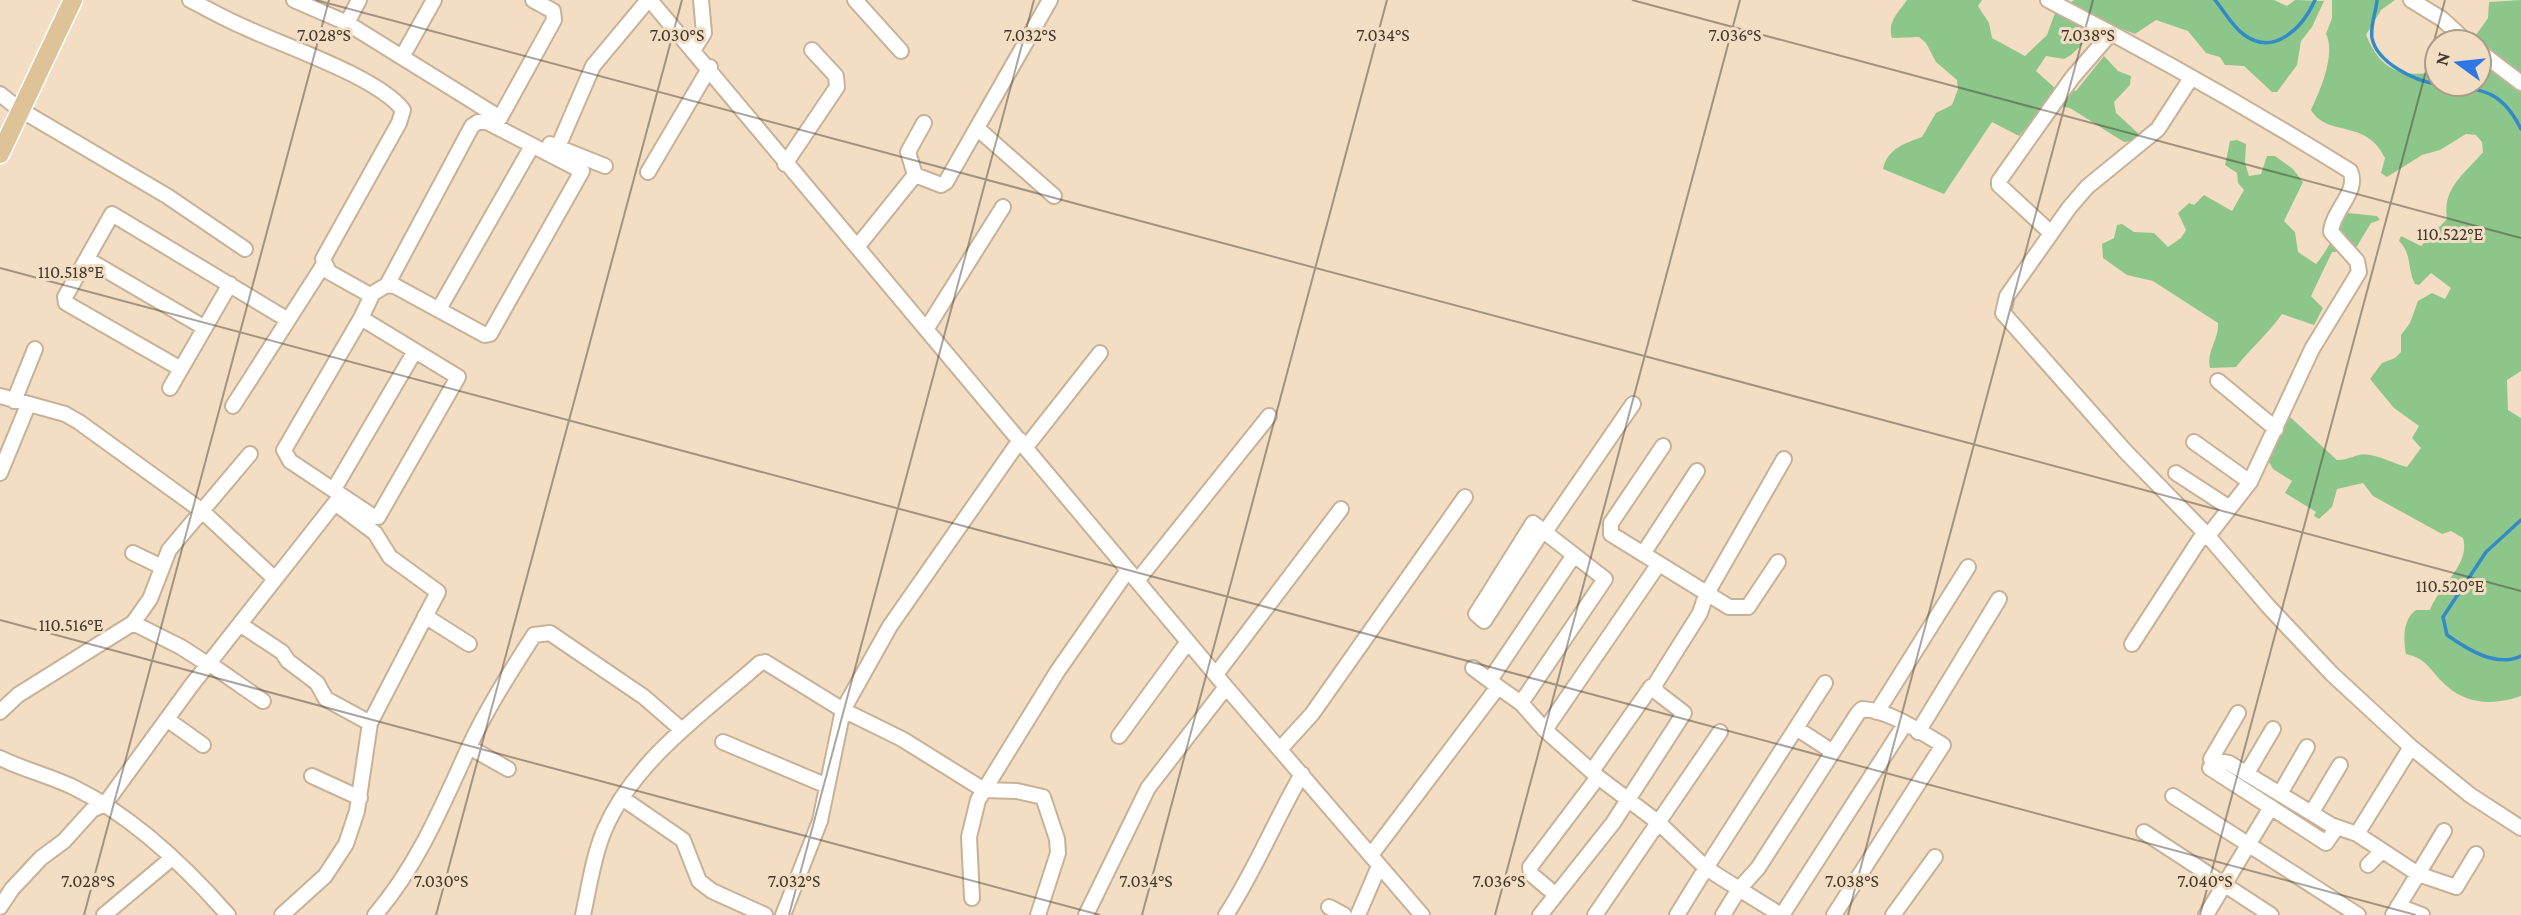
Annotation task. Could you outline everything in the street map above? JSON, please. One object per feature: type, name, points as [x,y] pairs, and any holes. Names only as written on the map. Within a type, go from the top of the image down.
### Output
[{"type":"main road","points":[[0,154],[19,109],[73,0]]},
{"type":"street","points":[[190,0],[242,27],[316,57],[385,93],[403,110],[400,123],[324,255],[324,264],[329,272],[372,295]]},
{"type":"street","points":[[294,0],[347,23],[500,118],[558,147],[605,166]]},
{"type":"street","points":[[347,23],[359,0]]},
{"type":"street","points":[[402,57],[434,0]]},
{"type":"street","points":[[500,118],[554,20],[553,11],[533,0]]},
{"type":"street","points":[[558,147],[593,66],[649,0],[710,67],[785,164],[927,328],[1187,643],[1217,673],[1226,687],[1422,915]]},
{"type":"street","points":[[694,50],[704,33],[701,0]]},
{"type":"street","points":[[855,0],[901,51]]},
{"type":"street","points":[[915,175],[943,184],[978,129],[1050,0]]},
{"type":"street","points":[[2048,0],[2299,139],[2350,170],[2353,176],[2331,232],[2357,261],[2359,272],[2312,349],[2250,482],[2208,536],[2200,539],[2132,644]]},
{"type":"street","points":[[2411,0],[2452,28]]},
{"type":"street","points":[[2051,233],[1999,185],[1999,181],[2072,78],[2111,33]]},
{"type":"street","points":[[785,164],[837,87],[836,76],[812,50]]},
{"type":"street","points":[[2493,62],[2521,83]]},
{"type":"street","points":[[649,172],[710,67]]},
{"type":"street","points":[[2190,78],[2158,129],[2087,187],[2007,296],[2003,313],[2125,452],[2208,536],[2268,606],[2332,674],[2411,747],[2470,795],[2521,828]]},
{"type":"street","points":[[0,94],[19,109],[135,176],[244,249]]},
{"type":"street","points":[[361,318],[458,377],[378,517],[370,516],[290,461],[284,450],[372,295],[387,285],[472,126],[478,122],[487,122],[582,171],[498,326],[490,334],[485,335],[397,287],[387,285]]},
{"type":"street","points":[[915,175],[908,152],[925,123]]},
{"type":"street","points":[[978,129],[1054,196]]},
{"type":"street","points":[[439,309],[532,146]]},
{"type":"street","points":[[858,247],[915,175]]},
{"type":"street","points":[[927,328],[1003,207]]},
{"type":"street","points":[[181,369],[66,303],[65,297],[112,214],[288,320]]},
{"type":"street","points":[[87,259],[205,328]]},
{"type":"street","points":[[233,406],[324,264]]},
{"type":"street","points":[[170,388],[230,284]]},
{"type":"street","points":[[0,473],[14,400],[35,349]]},
{"type":"street","points":[[334,489],[415,351]]},
{"type":"street","points":[[783,915],[813,842],[843,710],[890,626],[1023,444],[1100,353]]},
{"type":"street","points":[[2218,381],[2276,429]]},
{"type":"street","points":[[14,400],[65,414],[79,422],[202,511],[275,579]]},
{"type":"street","points":[[1521,702],[1605,579],[1544,531],[1533,523],[1476,614],[1484,621],[1544,531],[1633,404]]},
{"type":"street","points":[[972,898],[969,837],[972,817],[984,790],[1057,672],[1133,576],[1269,416]]},
{"type":"street","points":[[2194,442],[2250,482]]},
{"type":"street","points":[[1663,446],[1609,526],[1611,534],[1729,607],[1748,607],[1778,562]]},
{"type":"street","points":[[0,712],[18,695],[133,623],[150,599],[169,550],[250,454]]},
{"type":"street","points":[[1556,895],[1531,874],[1530,867],[1595,774],[1648,689],[1654,686],[1700,613],[1706,595],[1784,459]]},
{"type":"street","points":[[1643,554],[1697,471]]},
{"type":"street","points":[[2176,473],[2230,508]]},
{"type":"street","points":[[1281,748],[1312,714],[1465,497]]},
{"type":"street","points":[[0,907],[41,858],[64,841],[92,810],[105,804],[335,503],[375,533],[390,557],[438,592],[370,723],[360,798],[353,826],[331,869],[282,915]]},
{"type":"street","points":[[1217,673],[1341,509]]},
{"type":"street","points":[[133,553],[162,567]]},
{"type":"street","points":[[1358,915],[1375,861],[1494,683],[1574,555]]},
{"type":"street","points":[[1545,730],[1658,565]]},
{"type":"street","points":[[1877,712],[1968,567]]},
{"type":"street","points":[[1473,668],[1521,702],[1545,730],[1626,800],[1658,823],[1706,868],[1782,915],[1999,599]]},
{"type":"street","points":[[425,616],[469,644]]},
{"type":"street","points":[[133,623],[181,647],[263,701]]},
{"type":"street","points":[[241,625],[275,646],[288,662],[317,683],[327,699],[370,723]]},
{"type":"street","points":[[375,915],[404,878],[445,805],[469,747],[534,635],[539,632],[550,633],[611,673],[682,730]]},
{"type":"street","points":[[1119,736],[1187,643]]},
{"type":"street","points":[[583,915],[603,834],[622,798],[642,772],[682,730],[765,662],[843,710],[902,739],[984,790],[1043,797],[1057,839],[1058,853],[1038,915]]},
{"type":"street","points":[[1677,915],[1825,683]]},
{"type":"street","points":[[1540,915],[1613,823],[1684,713],[1658,693],[1654,686]]},
{"type":"street","points":[[1086,915],[1148,788],[1226,687]]},
{"type":"street","points":[[1723,915],[1739,889],[1758,868],[1862,709],[1877,712],[1943,745],[1834,915]]},
{"type":"street","points":[[2238,713],[2211,760],[2229,763],[2337,827],[2357,834],[2418,874],[2456,887],[2476,853]]},
{"type":"street","points":[[168,720],[203,745]]},
{"type":"street","points":[[1796,728],[1833,752]]},
{"type":"street","points":[[2247,773],[2273,729]]},
{"type":"street","points":[[1595,915],[1720,732]]},
{"type":"street","points":[[723,742],[825,785]]},
{"type":"street","points":[[469,747],[508,769]]},
{"type":"street","points":[[2281,792],[2307,747]]},
{"type":"street","points":[[2357,834],[2411,747]]},
{"type":"street","points":[[0,758],[73,787],[105,804],[172,858],[228,915]]},
{"type":"street","points":[[2312,812],[2340,765]]},
{"type":"street","points":[[2210,768],[2326,843],[2337,827]]},
{"type":"street","points":[[1226,915],[1242,891],[1278,815],[1302,774]]},
{"type":"street","points":[[313,776],[360,798]]},
{"type":"street","points":[[2173,796],[2358,915]]},
{"type":"street","points":[[622,798],[683,841],[699,881],[765,915]]},
{"type":"street","points":[[2207,915],[2271,807]]},
{"type":"street","points":[[2422,915],[2396,911],[2445,831]]},
{"type":"street","points":[[2144,832],[2271,915]]},
{"type":"street","points":[[2368,865],[2382,851]]},
{"type":"street","points":[[1893,915],[1935,857]]},
{"type":"street","points":[[104,915],[172,858]]},
{"type":"street","points":[[1329,907],[1344,915]]},
{"type":"street","points":[[0,912],[5,915]]},
{"type":"green space","points":[[1907,0],[1982,0],[1978,6],[1989,23],[1992,38],[2025,56],[2047,35],[2055,13],[2074,0],[2274,0],[2287,6],[2295,0],[2324,1],[2312,27],[2301,41],[2297,65],[2277,92],[2272,92],[2244,66],[2225,65],[2220,57],[2206,53],[2188,31],[2156,20],[2135,34],[2105,23],[2071,55],[2064,59],[2046,56],[2036,71],[2056,89],[2076,91],[2104,56],[2118,71],[2131,76],[2130,85],[2114,102],[2116,113],[2139,134],[2133,141],[2124,142],[2070,108],[2048,104],[2019,136],[1992,122],[1944,194],[1883,169],[1888,156],[1903,144],[1922,137],[1936,113],[1952,105],[1958,89],[1957,80],[1936,62],[1926,43],[1919,37],[1892,38],[1892,22]]},
{"type":"green space","points":[[2332,0],[2395,0],[2381,10],[2366,35],[2385,64],[2402,72],[2423,74],[2423,98],[2493,98],[2493,28],[2481,28],[2488,18],[2489,2],[2521,0],[2521,371],[2507,380],[2508,410],[2521,418],[2521,696],[2512,699],[2483,702],[2464,697],[2448,687],[2420,659],[2406,654],[2406,624],[2416,610],[2430,610],[2458,566],[2464,548],[2463,538],[2451,531],[2442,534],[2373,496],[2363,483],[2337,489],[2332,507],[2319,519],[2314,516],[2316,512],[2285,493],[2292,481],[2273,469],[2269,462],[2273,443],[2290,417],[2337,460],[2364,454],[2407,467],[2421,448],[2412,438],[2419,426],[2394,408],[2370,379],[2382,363],[2395,358],[2401,352],[2401,335],[2410,323],[2418,301],[2432,293],[2445,299],[2451,288],[2431,273],[2419,285],[2415,284],[2408,256],[2399,241],[2401,236],[2421,246],[2447,219],[2446,208],[2452,189],[2483,152],[2482,142],[2476,135],[2466,134],[2440,150],[2422,155],[2387,177],[2381,173],[2385,158],[2368,138],[2327,124],[2318,118],[2311,110],[2328,62],[2329,42],[2326,34],[2332,18]]},
{"type":"green space","points":[[2237,140],[2246,144],[2245,163],[2249,176],[2261,174],[2267,156],[2275,156],[2293,169],[2303,182],[2284,221],[2295,232],[2298,252],[2316,264],[2348,213],[2377,216],[2380,220],[2371,223],[2354,251],[2332,252],[2311,296],[2323,308],[2314,325],[2282,314],[2236,367],[2210,368],[2210,356],[2218,323],[2153,281],[2127,275],[2103,258],[2102,244],[2114,238],[2117,225],[2122,224],[2134,232],[2154,233],[2168,247],[2181,238],[2186,230],[2178,213],[2189,203],[2194,205],[2204,195],[2232,211],[2244,190],[2238,183],[2237,173],[2225,165],[2230,141]]},
{"type":"waterway","points":[[2215,0],[2239,31],[2255,41],[2266,43],[2276,41],[2295,29],[2315,0]]},
{"type":"waterway","points":[[2377,0],[2372,24],[2375,47],[2389,63],[2423,80]]},
{"type":"waterway","points":[[2493,96],[2505,105],[2521,129]]},
{"type":"waterway","points":[[2521,520],[2486,552],[2443,617],[2447,635],[2473,651],[2502,660],[2521,656]]}]
